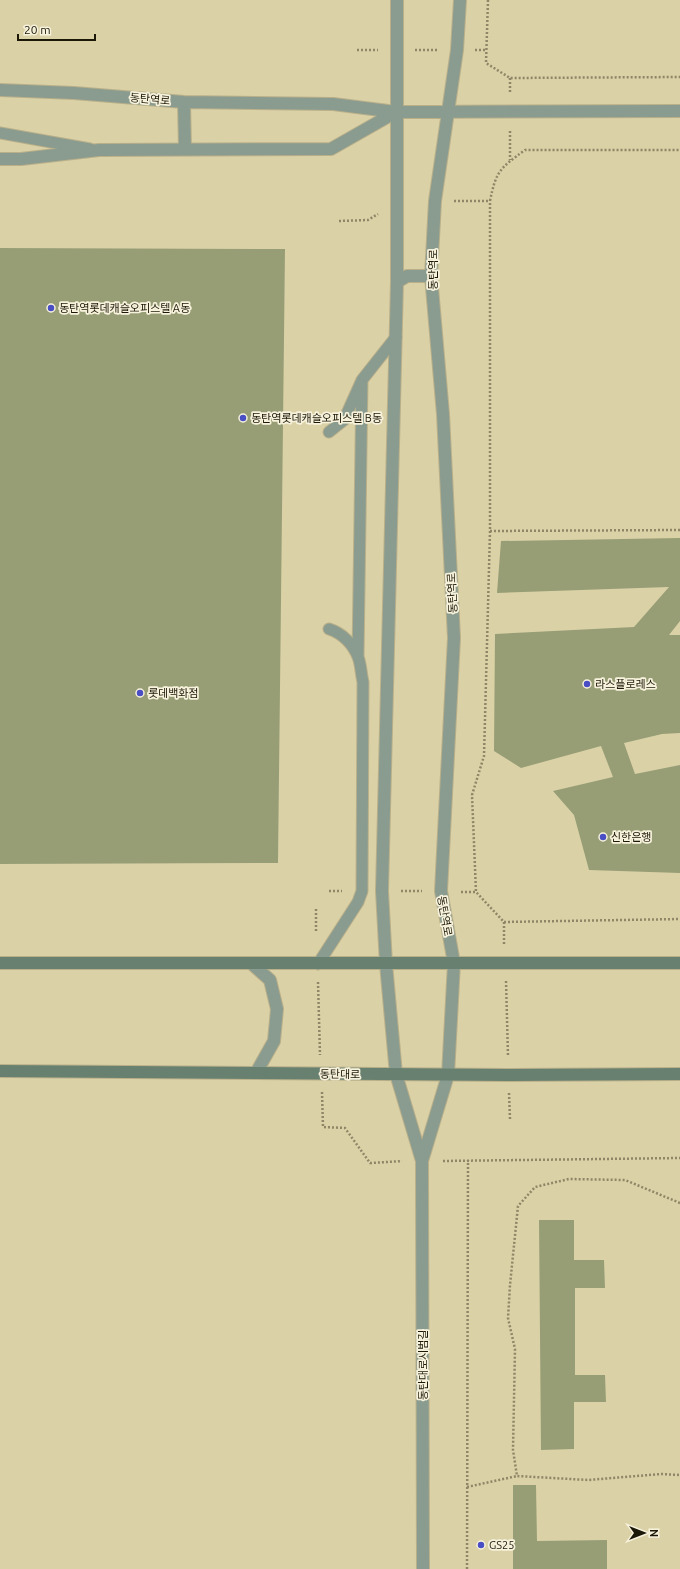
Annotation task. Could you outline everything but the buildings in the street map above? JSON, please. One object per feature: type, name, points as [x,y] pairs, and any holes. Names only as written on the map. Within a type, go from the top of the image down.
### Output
[{"type":"main road","points":[[0,963],[680,963]]},
{"type":"main road","name":"동탄대로","points":[[0,1071],[448,1075],[680,1074]]},
{"type":"street","points":[[0,159],[21,159],[99,150],[331,149],[396,112],[397,0]]},
{"type":"street","name":"동탄역로","points":[[448,1075],[454,963],[440,891],[454,638],[443,414],[431,276],[435,201],[457,50],[460,0]]},
{"type":"street","name":"동탄역로","points":[[0,90],[79,93],[184,102],[334,104],[396,112],[680,111]]},
{"type":"street","points":[[184,102],[185,149]]},
{"type":"street","name":"동탄대로시범길","points":[[396,112],[397,282],[382,891],[386,964],[396,1074],[422,1161],[423,1569]]},
{"type":"street","points":[[397,282],[407,276],[431,276]]},
{"type":"street","points":[[252,964],[270,980],[277,1009],[274,1041],[256,1073]]},
{"type":"street","name":"동탄대로시범길","points":[[422,1161],[448,1075]]},
{"type":"lane","points":[[0,133],[99,150]]},
{"type":"lane","points":[[329,432],[344,420],[362,380],[396,337]]},
{"type":"lane","points":[[318,964],[358,902],[362,891],[363,682],[358,657],[362,380]]},
{"type":"lane","points":[[329,629],[337,631],[347,640],[358,657]]},
{"type":"path","points":[[488,0],[486,63],[510,78],[680,76]]},
{"type":"path","points":[[356,50],[487,50]]},
{"type":"path","points":[[680,150],[524,150],[504,165],[497,174],[490,201],[490,531],[484,756],[472,795],[476,892],[504,922],[680,919]]},
{"type":"path","points":[[490,531],[680,530]]},
{"type":"path","points":[[329,890],[341,890]]},
{"type":"path","points":[[462,892],[476,892]]},
{"type":"path","points":[[316,909],[316,933]]},
{"type":"path","points":[[505,963],[510,1119]]},
{"type":"path","points":[[318,964],[323,1127],[345,1128],[370,1163],[385,1161]]},
{"type":"path","points":[[467,1569],[468,1160],[680,1158]]},
{"type":"path","points":[[517,1476],[513,1450],[515,1349],[508,1318],[518,1206],[535,1187],[569,1179],[625,1180],[680,1203]]},
{"type":"path","points":[[467,1487],[517,1476],[588,1480],[661,1474],[680,1475]]},
{"type":"place","name":"동탄역롯데캐슬오피스텔 A동","points":[[51,308]]},
{"type":"place","name":"동탄역롯데캐슬오피스텔 B동","points":[[243,418]]},
{"type":"place","name":"라스플로레스","points":[[587,684]]},
{"type":"place","name":"롯데백화점","points":[[140,693]]},
{"type":"place","name":"신한은행","points":[[603,837]]},
{"type":"place","name":"GS25","points":[[481,1545]]}]
